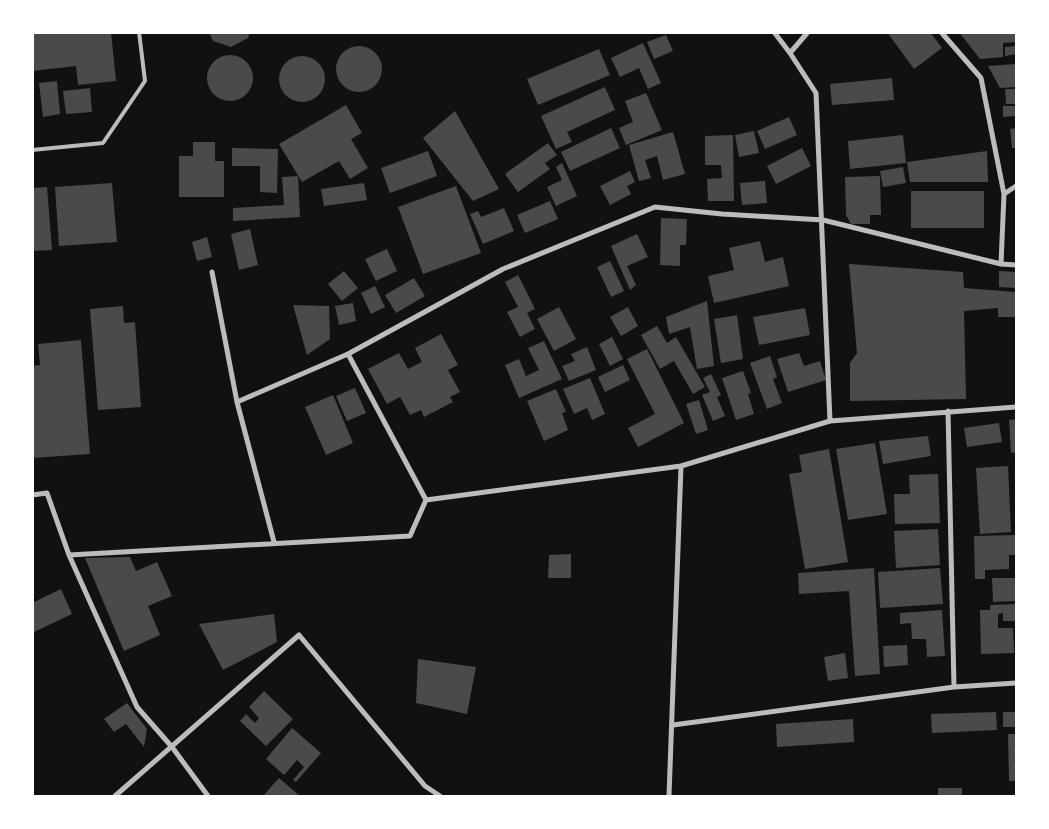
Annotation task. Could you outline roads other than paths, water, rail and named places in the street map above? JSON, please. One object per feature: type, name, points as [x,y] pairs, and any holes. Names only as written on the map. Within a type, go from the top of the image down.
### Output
[{"type":"street","points":[[774,32],[790,52],[816,93],[823,220],[830,421]]},
{"type":"street","points":[[790,52],[808,32]]},
{"type":"street","points":[[942,32],[981,78],[1004,194],[1001,264]]},
{"type":"street","points":[[1004,194],[1016,186]]},
{"type":"street","points":[[237,402],[348,354],[503,269],[655,207],[722,214],[823,220],[1001,264],[1016,264]]},
{"type":"street","points":[[212,272],[237,402],[274,542]]},
{"type":"street","points":[[348,354],[426,500]]},
{"type":"street","points":[[426,500],[681,466],[830,421],[1016,407]]},
{"type":"street","points":[[948,411],[954,687]]},
{"type":"street","points":[[669,796],[681,466]]},
{"type":"street","points":[[32,495],[48,493],[69,555],[137,707],[172,748],[208,796]]},
{"type":"street","points":[[69,555],[274,542],[410,536],[426,500]]},
{"type":"street","points":[[115,796],[299,635],[425,786],[440,796]]},
{"type":"street","points":[[672,725],[954,687],[1016,683]]},
{"type":"lane","points":[[32,150],[103,143],[145,81],[139,32]]}]
